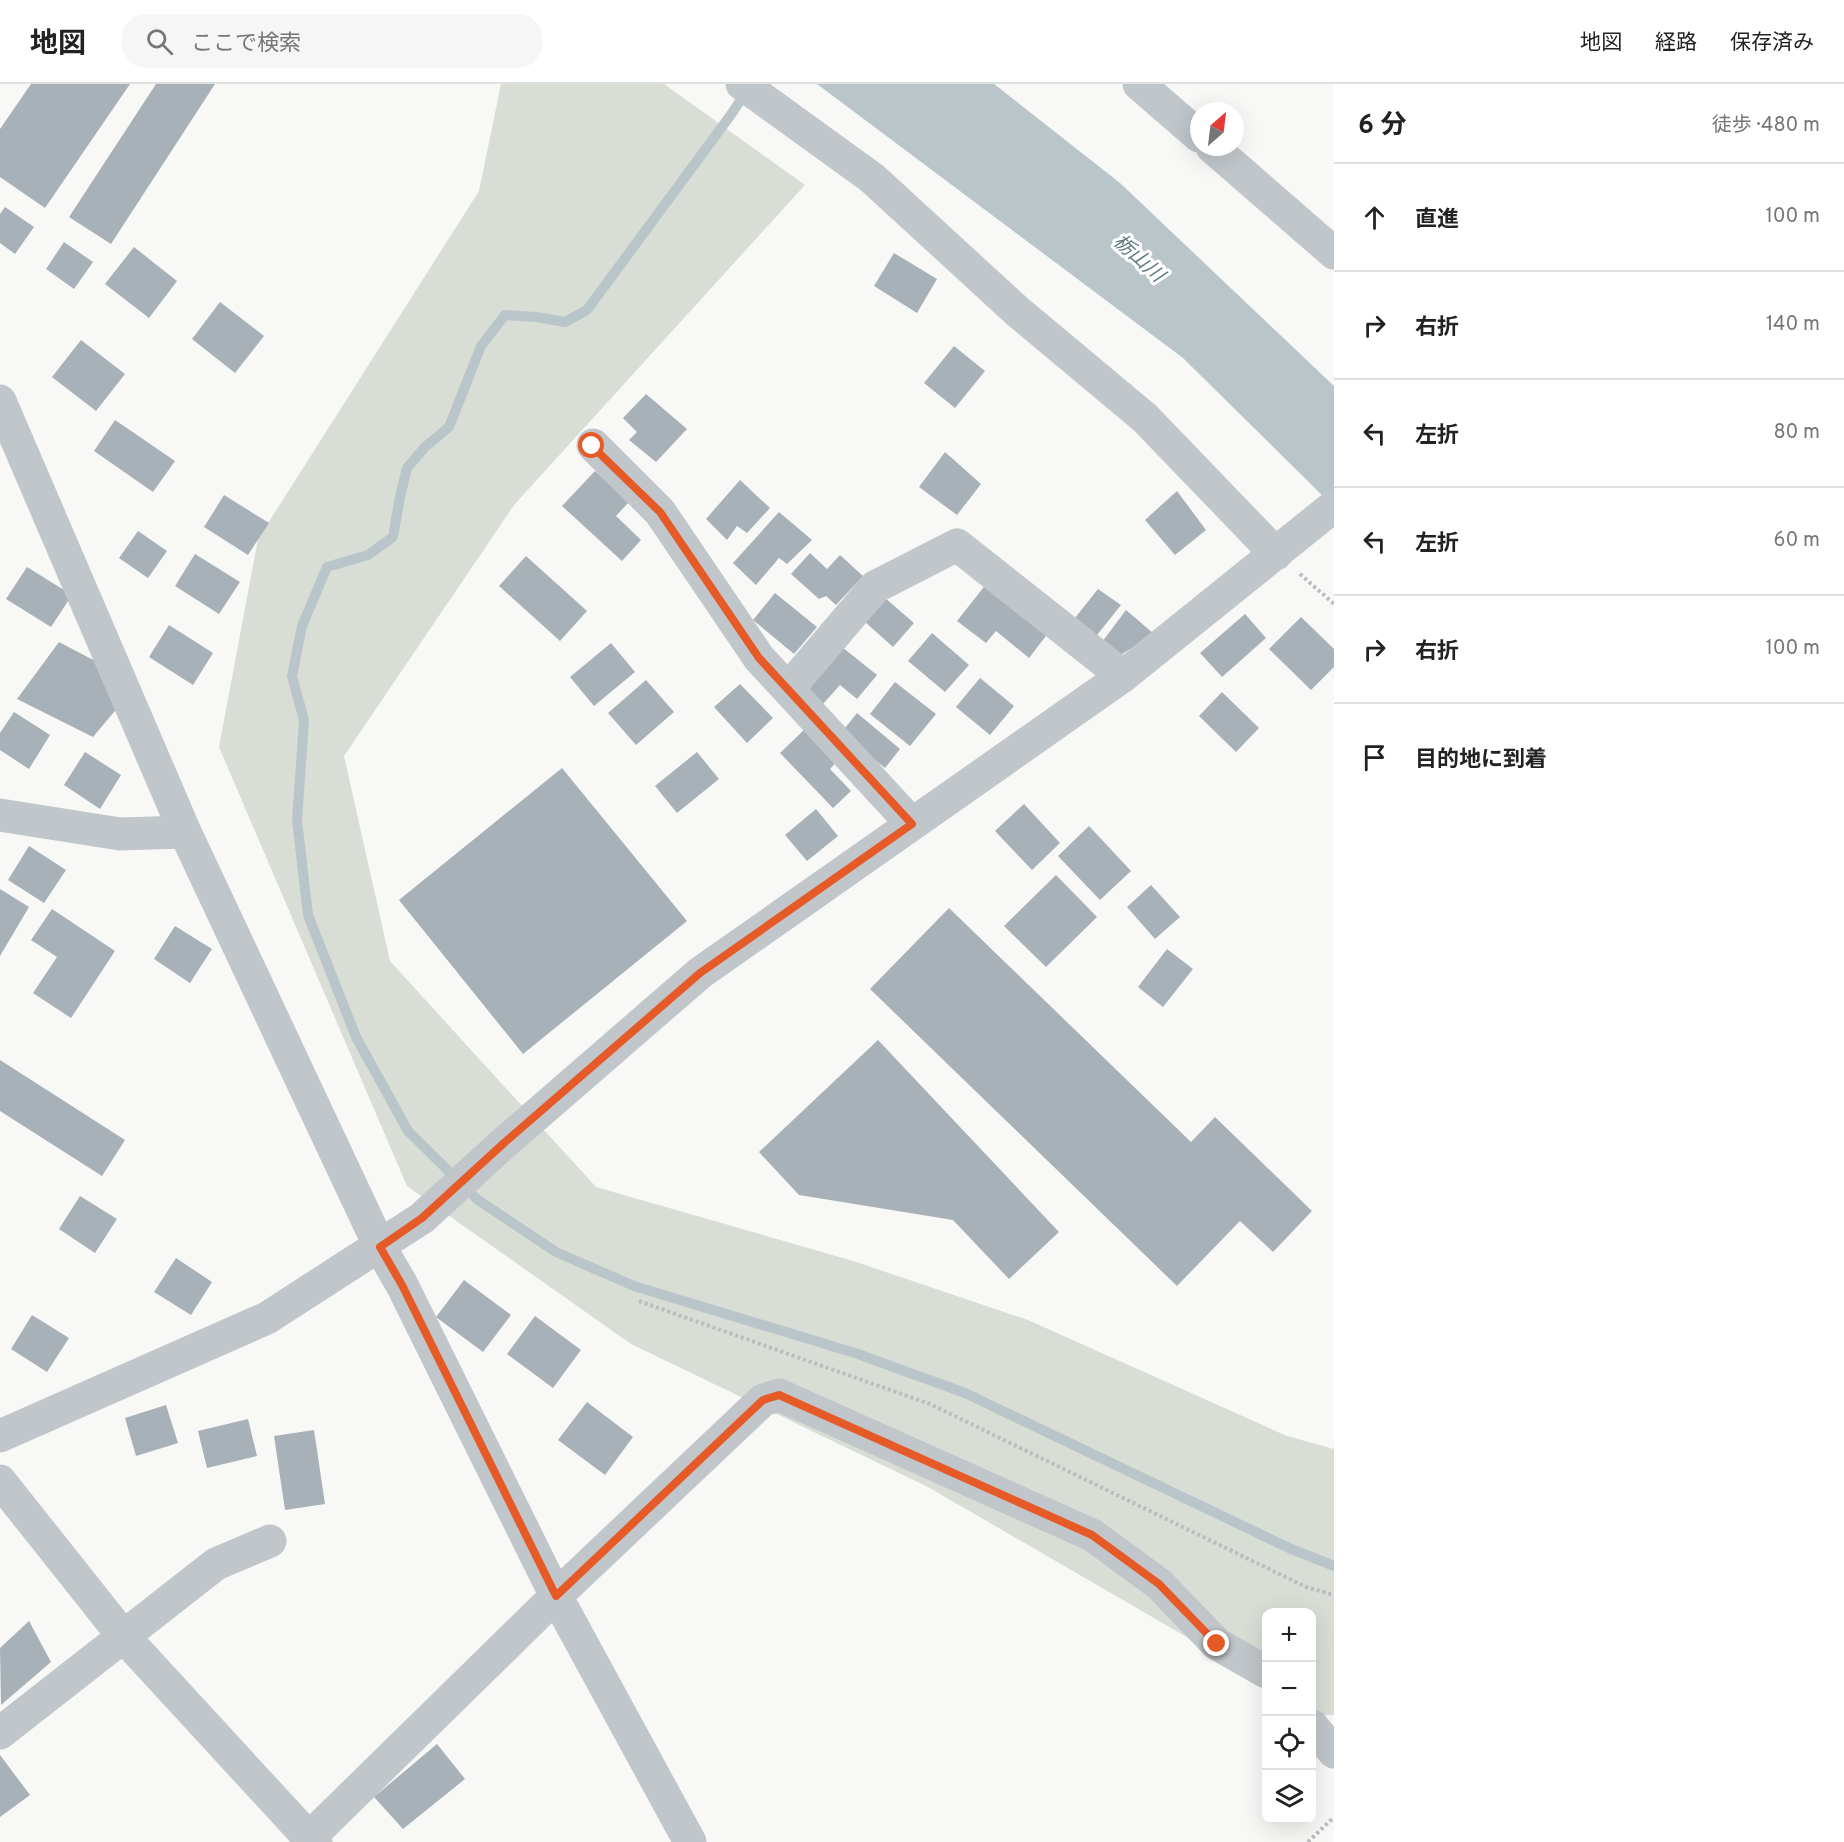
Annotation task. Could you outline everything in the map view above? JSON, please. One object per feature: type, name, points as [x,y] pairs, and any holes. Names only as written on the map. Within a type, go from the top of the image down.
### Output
[{"type":"street","points":[[742,84],[872,178],[1017,310],[1145,418],[1283,549]]},
{"type":"street","points":[[1139,84],[1190,128]]},
{"type":"street","points":[[1222,156],[1334,254]]},
{"type":"street","points":[[0,401],[185,832],[380,1247],[402,1285],[556,1596],[690,1842]]},
{"type":"street","points":[[592,446],[660,512],[759,658],[912,824]]},
{"type":"street","points":[[0,1436],[267,1318],[422,1218],[504,1143],[700,973],[1123,676],[1334,506]]},
{"type":"street","points":[[788,689],[875,588],[957,545],[1123,676]]},
{"type":"street","points":[[0,815],[120,834],[185,832]]},
{"type":"street","points":[[0,1481],[124,1636],[313,1840],[556,1596],[763,1400],[779,1395],[1092,1535],[1159,1584],[1217,1644],[1262,1670]]},
{"type":"street","points":[[0,1733],[216,1564],[270,1541]]},
{"type":"street","points":[[1316,1732],[1334,1752]]},
{"type":"path","points":[[1283,549],[1334,604]]},
{"type":"path","points":[[639,1301],[930,1404],[1306,1587],[1334,1594]]},
{"type":"path","points":[[1308,1842],[1334,1817]]},
{"type":"shaded area","points":[[501,84],[664,84],[805,185],[514,505],[344,756],[390,961],[596,1187],[853,1261],[1028,1320],[1287,1436],[1334,1449],[1334,1715],[1321,1715],[1316,1712],[1316,1608],[1262,1608],[1262,1681],[928,1487],[631,1344],[407,1186],[219,747],[258,539],[479,191]]},
{"type":"water","name":"栃山川","points":[[817,84],[994,84],[1120,183],[1334,386],[1334,507],[1183,358]]},
{"type":"building","points":[[31,84],[130,84],[45,208],[0,177],[0,129]]},
{"type":"building","points":[[156,84],[215,84],[111,244],[69,217]]},
{"type":"building","points":[[5,207],[34,227],[15,254],[0,243],[0,214]]},
{"type":"building","points":[[64,242],[93,262],[74,289],[46,269]]},
{"type":"building","points":[[134,247],[177,281],[149,318],[105,284]]},
{"type":"building","points":[[894,253],[937,279],[917,313],[874,286]]},
{"type":"building","points":[[220,302],[264,336],[235,373],[192,339]]},
{"type":"building","points":[[81,340],[125,374],[96,411],[52,377]]},
{"type":"building","points":[[954,346],[985,371],[955,408],[924,383]]},
{"type":"building","points":[[646,394],[687,429],[656,462],[629,440],[637,432],[623,418]]},
{"type":"building","points":[[115,420],[175,461],[153,492],[94,451]]},
{"type":"building","points":[[945,452],[981,484],[957,515],[919,487]]},
{"type":"building","points":[[595,471],[629,502],[616,516],[641,540],[622,561],[562,506]]},
{"type":"building","points":[[740,480],[770,508],[747,533],[737,526],[727,540],[706,519]]},
{"type":"building","points":[[1177,491],[1206,530],[1175,555],[1145,520]]},
{"type":"building","points":[[224,495],[269,523],[248,555],[204,527]]},
{"type":"building","points":[[779,512],[812,540],[787,564],[779,558],[756,585],[733,563]]},
{"type":"building","points":[[138,531],[167,551],[148,578],[119,558]]},
{"type":"building","points":[[810,553],[827,569],[840,555],[863,576],[836,605],[826,596],[819,599],[791,574]]},
{"type":"building","points":[[195,554],[240,582],[219,614],[175,586]]},
{"type":"building","points":[[526,556],[587,611],[560,641],[499,586]]},
{"type":"building","points":[[27,567],[72,595],[51,627],[6,599]]},
{"type":"building","points":[[987,583],[1049,632],[1029,658],[996,631],[986,643],[957,621]]},
{"type":"building","points":[[1098,589],[1121,605],[1097,635],[1075,618]]},
{"type":"building","points":[[775,593],[817,627],[794,654],[753,620]]},
{"type":"building","points":[[884,597],[914,623],[893,647],[864,621]]},
{"type":"building","points":[[1126,610],[1154,634],[1114,659],[1099,646]]},
{"type":"building","points":[[1245,614],[1266,638],[1222,677],[1200,653]]},
{"type":"building","points":[[1301,617],[1334,649],[1334,667],[1311,690],[1269,649]]},
{"type":"building","points":[[169,625],[213,653],[193,685],[149,657]]},
{"type":"building","points":[[932,633],[969,665],[945,692],[908,661]]},
{"type":"building","points":[[59,642],[99,663],[119,706],[93,737],[17,699]]},
{"type":"building","points":[[611,643],[635,672],[594,706],[570,677]]},
{"type":"building","points":[[837,643],[877,675],[857,699],[840,685],[822,705],[800,687]]},
{"type":"building","points":[[980,678],[1014,706],[990,735],[956,707]]},
{"type":"building","points":[[646,680],[674,712],[636,745],[608,713]]},
{"type":"building","points":[[895,682],[936,714],[910,746],[870,714]]},
{"type":"building","points":[[740,684],[773,718],[747,743],[714,707]]},
{"type":"building","points":[[1222,692],[1259,728],[1236,752],[1199,716]]},
{"type":"building","points":[[14,712],[50,735],[29,769],[0,750],[0,733]]},
{"type":"building","points":[[857,713],[900,749],[885,768],[841,733]]},
{"type":"building","points":[[808,726],[840,758],[830,769],[851,791],[833,808],[780,753]]},
{"type":"building","points":[[85,752],[121,775],[100,809],[64,785]]},
{"type":"building","points":[[697,752],[719,779],[677,813],[655,786]]},
{"type":"building","points":[[562,768],[687,921],[523,1054],[399,900]]},
{"type":"building","points":[[1024,804],[1060,843],[1032,870],[995,831]]},
{"type":"building","points":[[816,809],[838,836],[807,861],[785,835]]},
{"type":"building","points":[[1089,826],[1131,871],[1100,900],[1058,856]]},
{"type":"building","points":[[29,846],[66,870],[44,903],[8,880]]},
{"type":"building","points":[[1056,875],[1097,917],[1046,967],[1004,926]]},
{"type":"building","points":[[1151,885],[1180,917],[1155,939],[1127,907]]},
{"type":"building","points":[[0,889],[29,907],[0,956]]},
{"type":"building","points":[[949,908],[1191,1142],[1215,1117],[1312,1211],[1273,1252],[1240,1221],[1177,1286],[870,989]]},
{"type":"building","points":[[52,909],[115,951],[71,1018],[33,993],[57,957],[31,940]]},
{"type":"building","points":[[175,926],[212,949],[190,983],[154,959]]},
{"type":"building","points":[[1167,949],[1193,969],[1163,1007],[1138,987]]},
{"type":"building","points":[[878,1040],[1059,1232],[1009,1279],[953,1220],[799,1195],[759,1152]]},
{"type":"building","points":[[0,1060],[125,1140],[102,1176],[0,1111]]},
{"type":"building","points":[[80,1196],[117,1219],[95,1253],[59,1229]]},
{"type":"building","points":[[176,1258],[212,1282],[191,1315],[154,1292]]},
{"type":"building","points":[[464,1280],[511,1315],[483,1352],[436,1317]]},
{"type":"building","points":[[32,1315],[69,1338],[47,1372],[11,1349]]},
{"type":"building","points":[[535,1316],[581,1350],[553,1388],[507,1354]]},
{"type":"building","points":[[587,1402],[633,1437],[605,1475],[558,1440]]},
{"type":"building","points":[[166,1405],[178,1443],[136,1456],[125,1418]]},
{"type":"building","points":[[248,1419],[257,1456],[207,1468],[198,1431]]},
{"type":"building","points":[[314,1430],[325,1504],[285,1510],[274,1436]]},
{"type":"building","points":[[29,1621],[51,1662],[1,1705],[0,1648]]},
{"type":"building","points":[[437,1744],[465,1779],[403,1829],[374,1797]]},
{"type":"building","points":[[0,1755],[30,1795],[0,1817]]},
{"type":"waterway","points":[[746,92],[587,310],[565,322],[505,315],[481,346],[449,427],[425,447],[407,468],[393,537],[368,555],[327,567],[302,626],[292,676],[304,720],[297,820],[308,915],[356,1037],[408,1131],[478,1200],[556,1252],[634,1286],[855,1353],[965,1393],[1289,1548],[1334,1566]]},
{"type":"route","points":[[592,446],[660,512],[759,658],[912,824],[700,973],[504,1143],[422,1218],[380,1247],[402,1285],[556,1596],[763,1400],[779,1395],[1092,1535],[1159,1584],[1217,1644]]}]
